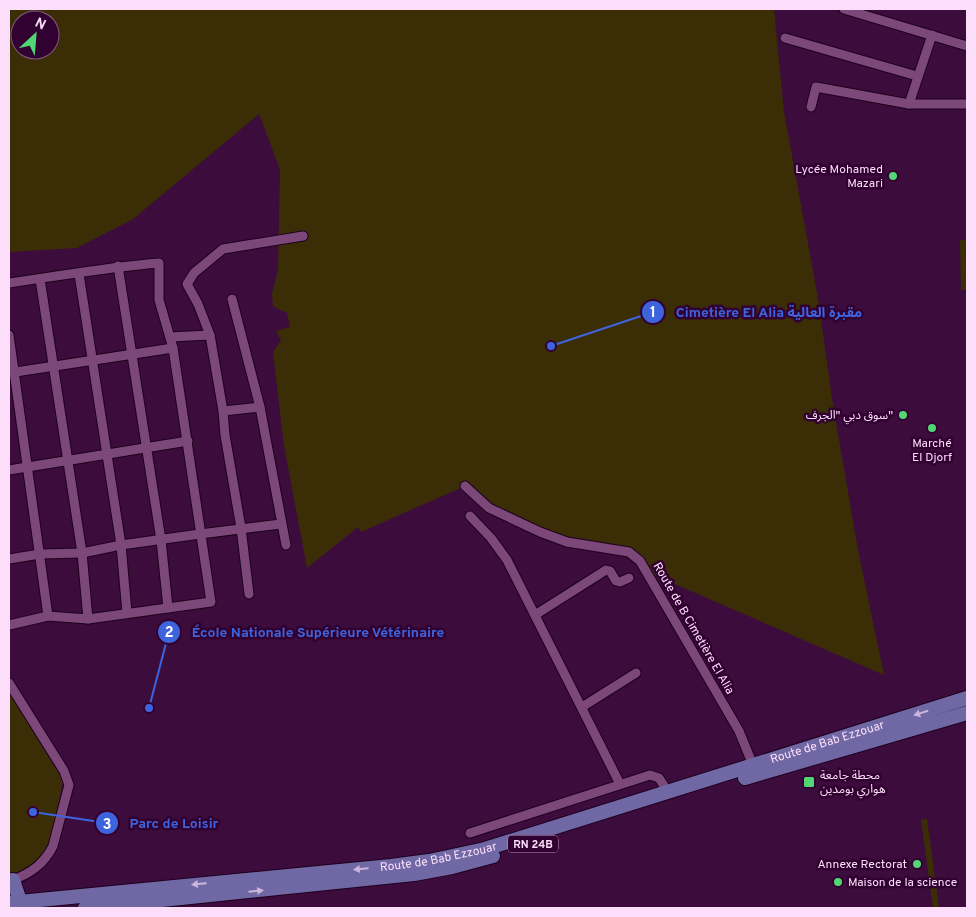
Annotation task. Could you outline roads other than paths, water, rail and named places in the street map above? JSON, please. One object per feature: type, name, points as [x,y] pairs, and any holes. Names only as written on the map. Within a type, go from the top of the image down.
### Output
[{"type":"main road","name":"Route de Bab Ezzouar","points":[[818,751],[967,698]]},
{"type":"main road","name":"Route de Bab Ezzouar","points":[[85,908],[395,877],[443,869],[497,855],[818,751],[967,713]]},
{"type":"main road","name":"Route de Bab Ezzouar","points":[[16,904],[429,861],[485,849],[668,792],[755,770]]},
{"type":"main road","points":[[13,880],[16,904]]},
{"type":"street","points":[[844,9],[967,46]]},
{"type":"street","points":[[909,104],[932,35]]},
{"type":"street","points":[[785,38],[917,76]]},
{"type":"street","points":[[811,107],[816,87],[909,104],[967,104]]},
{"type":"street","points":[[249,594],[241,528],[210,335],[198,304],[186,284],[194,273],[223,249],[302,236]]},
{"type":"street","points":[[9,283],[79,274],[118,266],[159,263],[159,300],[173,348],[211,602],[88,619],[48,616],[9,625]]},
{"type":"street","points":[[118,266],[160,540],[168,608]]},
{"type":"street","points":[[79,274],[121,545],[127,613]]},
{"type":"street","points":[[40,279],[82,553],[88,619]]},
{"type":"street","points":[[232,299],[260,407],[286,545]]},
{"type":"street","points":[[9,335],[11,372],[27,467],[48,616]]},
{"type":"street","points":[[170,336],[210,335]]},
{"type":"street","points":[[11,372],[173,348]]},
{"type":"street","points":[[223,411],[260,407]]},
{"type":"street","points":[[9,470],[188,441]]},
{"type":"street","name":"Route de B Cimetière El Alia","points":[[465,486],[489,508],[540,532],[567,542],[633,554],[640,561],[739,731],[755,770]]},
{"type":"street","points":[[470,516],[491,538],[506,560],[620,784]]},
{"type":"street","points":[[9,559],[40,554],[82,553],[121,545],[281,524]]},
{"type":"street","points":[[535,615],[606,570],[610,571],[616,581],[620,582],[629,578]]},
{"type":"street","points":[[582,707],[636,673]]},
{"type":"street","points":[[9,683],[64,771],[69,785],[53,846],[49,854],[34,870],[13,880]]},
{"type":"street","points":[[470,833],[650,775],[655,775],[659,778],[668,792]]},
{"type":"place","name":"Lycée Mohamed Mazari","points":[[893,176]]},
{"type":"place","name":"Cimetière El Alia مقبرة العالية","points":[[551,346]]},
{"type":"place","name":"سوق دبي \"الجرف\"","points":[[903,415]]},
{"type":"place","name":"Marché El Djorf","points":[[932,428]]},
{"type":"place","name":"École Nationale Supérieure Vétérinaire","points":[[149,708]]},
{"type":"place","name":"محطة جامعة هواري بومدين","points":[[809,782]]},
{"type":"place","name":"Parc de Loisir","points":[[33,812]]},
{"type":"place","name":"Annexe Rectorat","points":[[917,864]]},
{"type":"place","name":"Maison de la science","points":[[838,882]]}]
